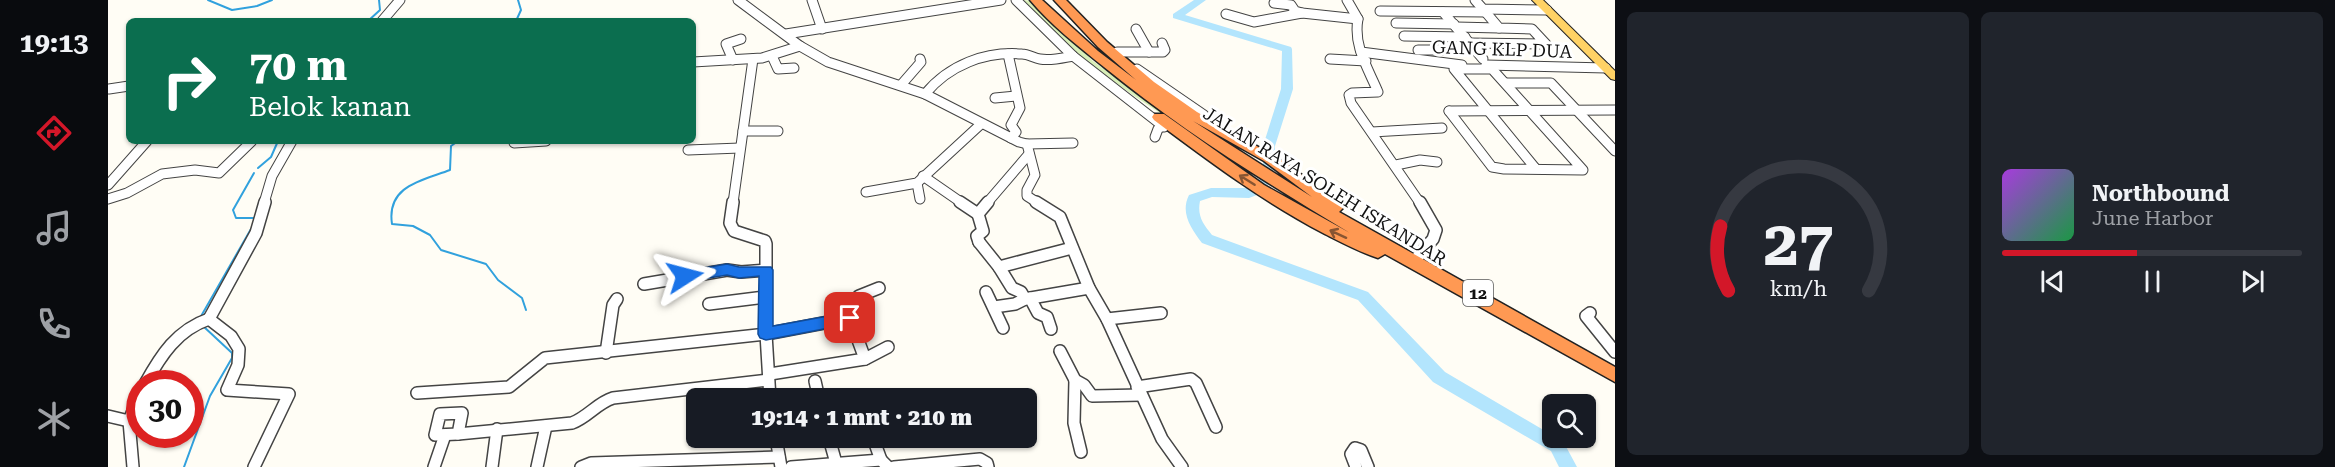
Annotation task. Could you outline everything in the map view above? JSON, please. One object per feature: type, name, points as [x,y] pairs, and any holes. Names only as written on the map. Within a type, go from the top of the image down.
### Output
[{"type":"highway","points":[[1024,0],[1079,57],[1222,165],[1279,180],[1324,228],[1394,260],[1414,261]]},
{"type":"highway","name":"JALAN RAYA SOLEH ISKANDAR","points":[[1036,0],[1092,52],[1139,91],[1250,154]]},
{"type":"highway","name":"JALAN RAYA SOLEH ISKANDAR","points":[[1048,0],[1098,49],[1125,71],[1169,103],[1250,154],[1279,180],[1343,214],[1414,261],[1615,375]]},
{"type":"highway","points":[[1059,0],[1103,47],[1153,87],[1250,154]]},
{"type":"highway","points":[[1204,115],[1232,130],[1250,154]]},
{"type":"highway","name":"JALAN RAYA SOLEH ISKANDAR","points":[[1414,261],[1615,366]]},
{"type":"main road","points":[[1537,0],[1615,77]]},
{"type":"street","points":[[385,18],[400,0]]},
{"type":"street","points":[[738,0],[800,46],[828,62],[925,94],[1028,149],[1073,143]]},
{"type":"street","points":[[812,0],[822,29]]},
{"type":"street","points":[[786,34],[1001,0]]},
{"type":"street","points":[[1016,0],[1079,57],[1163,126],[1222,165]]},
{"type":"street","points":[[1066,0],[1117,52],[1181,101],[1204,115]]},
{"type":"street","points":[[1347,0],[1358,19],[1355,37],[1378,92],[1349,95],[1356,113],[1396,165],[1436,230],[1433,239],[1414,261]]},
{"type":"street","points":[[1383,0],[1392,11]]},
{"type":"street","points":[[1475,0],[1499,28]]},
{"type":"street","points":[[1274,3],[1291,5],[1295,11],[1302,13],[1358,19]]},
{"type":"street","points":[[1380,11],[1547,10]]},
{"type":"street","points":[[1443,12],[1483,59]]},
{"type":"street","points":[[1226,14],[1253,22],[1267,18],[1296,17],[1302,13]]},
{"type":"street","points":[[1396,23],[1532,29],[1546,44],[1404,36]]},
{"type":"street","points":[[1136,29],[1149,52]]},
{"type":"street","points":[[1441,37],[1458,59]]},
{"type":"street","points":[[733,60],[726,44],[741,39]]},
{"type":"street","points":[[1117,52],[1165,50],[1162,43]]},
{"type":"street","points":[[696,62],[753,59],[772,56],[800,46]]},
{"type":"street","points":[[1418,50],[1451,50]]},
{"type":"street","points":[[925,94],[939,78],[960,65],[976,60],[1008,54],[1027,54],[1051,60],[1079,57]]},
{"type":"street","points":[[1008,54],[1020,108],[1011,125],[1016,132],[1011,138]]},
{"type":"street","points":[[772,56],[778,69],[794,68]]},
{"type":"street","name":"GANG KLP DUA","points":[[1330,59],[1364,57],[1441,65],[1606,68]]},
{"type":"street","points":[[753,59],[729,223],[734,231],[765,242],[766,334],[770,388]]},
{"type":"street","points":[[901,85],[921,62],[920,59]]},
{"type":"street","points":[[1536,170],[1490,113],[1454,68],[1492,69],[1506,83],[1532,113],[1582,170],[1536,170],[1504,169],[1492,166],[1454,116],[1490,113],[1532,113],[1579,112],[1615,110]]},
{"type":"street","points":[[108,81],[112,84],[108,89]]},
{"type":"street","points":[[1506,83],[1551,82],[1614,149]]},
{"type":"street","points":[[108,89],[126,86]]},
{"type":"street","points":[[995,98],[1016,96]]},
{"type":"street","points":[[1579,112],[1615,115]]},
{"type":"street","points":[[866,192],[920,180],[981,124]]},
{"type":"street","points":[[1155,137],[1158,129],[1163,126]]},
{"type":"street","points":[[1372,132],[1442,128]]},
{"type":"street","points":[[743,131],[778,131]]},
{"type":"street","points":[[108,185],[144,144]]},
{"type":"street","points":[[109,195],[127,194],[162,174],[195,170],[219,173],[249,144]]},
{"type":"street","points":[[153,370],[169,344],[207,320],[256,233],[272,176],[290,144]]},
{"type":"street","points":[[688,150],[740,148]]},
{"type":"street","points":[[978,214],[1028,149]]},
{"type":"street","points":[[1028,149],[1035,175],[1027,190],[1027,196],[1060,217],[1089,288],[1107,318],[1162,439],[1182,467]]},
{"type":"street","points":[[1396,165],[1420,160],[1437,162]]},
{"type":"street","points":[[920,180],[920,199]]},
{"type":"street","points":[[920,180],[978,214],[983,230],[977,236],[976,244],[999,267],[1012,288],[1021,292],[1038,313],[1047,317],[1051,329]]},
{"type":"street","points":[[999,267],[1072,248]]},
{"type":"street","points":[[644,284],[727,270],[739,272],[766,270]]},
{"type":"street","points":[[417,393],[509,387],[519,382],[538,361],[766,334],[850,318],[861,312],[859,296],[879,288]]},
{"type":"street","points":[[994,307],[1012,305],[1028,298],[1089,288]]},
{"type":"street","points":[[986,292],[1003,328]]},
{"type":"street","points":[[709,304],[765,297]]},
{"type":"street","points":[[606,353],[613,305],[617,300]]},
{"type":"street","points":[[1107,318],[1161,313]]},
{"type":"street","points":[[1590,313],[1587,318],[1615,352]]},
{"type":"street","points":[[850,318],[865,359]]},
{"type":"street","points":[[207,320],[235,338],[240,346],[239,364],[227,390],[289,394],[254,467]]},
{"type":"street","points":[[434,467],[451,434],[578,421],[603,401],[613,398],[769,377],[865,359],[888,347]]},
{"type":"street","points":[[1060,351],[1075,380],[1074,423],[1081,452]]},
{"type":"street","points":[[1075,380],[1084,385],[1088,394],[1092,396],[1139,391],[1191,379],[1196,383],[1216,427]]},
{"type":"street","points":[[815,381],[817,388]]},
{"type":"street","points":[[108,416],[126,420]]},
{"type":"street","points":[[537,467],[546,426]]},
{"type":"street","points":[[492,467],[498,429]]},
{"type":"street","points":[[131,448],[133,467]]},
{"type":"street","points":[[829,448],[829,465]]},
{"type":"street","points":[[791,467],[885,463],[880,448]]},
{"type":"street","points":[[1356,467],[1351,454],[1355,448],[1361,450],[1368,467]]},
{"type":"street","points":[[894,467],[980,459],[987,463],[988,467]]},
{"type":"street","points":[[581,467],[591,463],[623,465],[780,462]]},
{"type":"green space","points":[[1023,0],[1032,1],[1093,61],[1190,132],[1146,104],[1079,55]]},
{"type":"waterway","points":[[208,0],[232,10],[257,6],[272,0]]},
{"type":"waterway","points":[[371,18],[380,10],[379,0]]},
{"type":"waterway","points":[[517,18],[521,10],[518,0]]},
{"type":"waterway","points":[[1201,0],[1177,16],[1287,49],[1287,89],[1269,146],[1269,166],[1265,180],[1257,190],[1249,193],[1211,192],[1194,198],[1192,210],[1196,225],[1207,239],[1363,296],[1439,377],[1557,446],[1568,467]]},
{"type":"waterway","points":[[258,168],[271,157],[277,144]]},
{"type":"waterway","points":[[454,144],[451,146],[450,170],[419,181],[401,192],[392,211],[392,224],[413,226],[430,235],[441,250],[486,264],[498,280],[522,298],[526,310]]},
{"type":"waterway","points":[[254,173],[233,210],[236,218],[255,218]]},
{"type":"waterway","points":[[200,318],[251,229]]},
{"type":"waterway","points":[[184,467],[210,396],[232,358],[232,353],[203,326]]},
{"type":"route","points":[[685,276],[727,270],[737,272],[766,270],[766,334],[850,318]]}]
